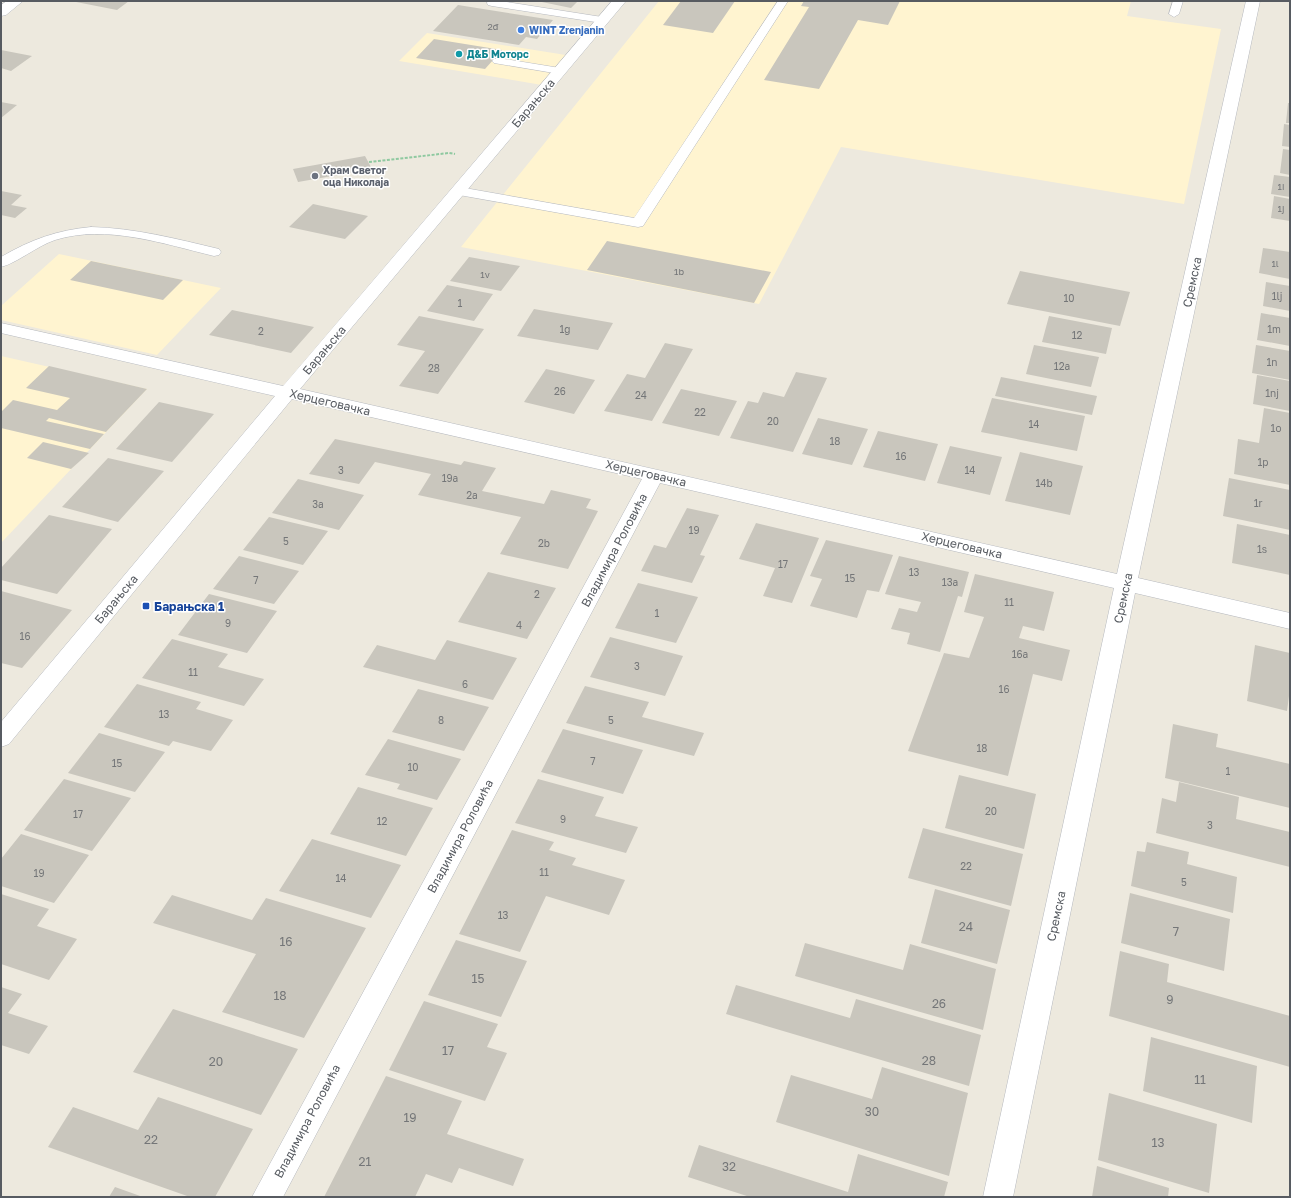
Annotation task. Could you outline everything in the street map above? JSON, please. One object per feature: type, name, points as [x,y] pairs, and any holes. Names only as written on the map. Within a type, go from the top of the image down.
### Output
[{"type":"street","points":[[1,12],[16,1]]},
{"type":"street","name":"Барањска","points":[[1,738],[288,392],[619,1]]},
{"type":"street","name":"Сремска","points":[[998,1197],[1126,582],[1253,1]]},
{"type":"street","name":"Херцеговачка","points":[[1,328],[1126,582],[1290,621]]},
{"type":"street","name":"Владимира Роловића","points":[[267,1197],[654,475]]},
{"type":"lane","points":[[459,191],[638,223],[783,1]]},
{"type":"lane","points":[[1174,14],[1178,1]]},
{"type":"lane","points":[[492,3],[602,20]]},
{"type":"lane","points":[[498,61],[560,71]]},
{"type":"lane","points":[[1,264],[25,248],[53,236],[84,231],[124,234],[214,252]]},
{"type":"path","points":[[369,162],[449,153],[485,160]]},
{"type":"shaded area","points":[[659,1],[1131,1],[1127,16],[1221,29],[1184,204],[841,147],[759,304],[461,247]]},
{"type":"shaded area","points":[[427,33],[572,56],[548,86],[399,61]]},
{"type":"shaded area","points":[[59,254],[221,288],[157,355],[1,320],[1,306]]},
{"type":"shaded area","points":[[1,356],[147,389],[1,543]]},
{"type":"building","points":[[71,1],[129,1],[117,10]]},
{"type":"building","points":[[537,1],[578,1],[571,8]]},
{"type":"building","points":[[681,1],[735,1],[713,33],[663,25]]},
{"type":"building","points":[[804,1],[900,1],[888,25],[858,20],[819,89],[764,80],[809,7],[801,6]]},
{"type":"building","points":[[458,5],[553,20],[537,39],[526,37],[519,45],[433,31]]},
{"type":"building","name":"Д&Б Моторс","points":[[434,39],[502,50],[485,69],[416,58]]},
{"type":"building","points":[[1,50],[32,56],[11,71],[1,68]]},
{"type":"building","points":[[1,102],[17,105],[1,118]]},
{"type":"building","points":[[1288,103],[1290,103],[1290,123],[1286,123]]},
{"type":"building","points":[[1284,124],[1290,125],[1290,147],[1282,146]]},
{"type":"building","points":[[1283,149],[1290,150],[1290,175],[1280,173]]},
{"type":"building","name":"Храм Светог оца Николаја","points":[[365,156],[372,169],[298,182],[293,169]]},
{"type":"building","points":[[1274,175],[1290,177],[1290,197],[1271,194]]},
{"type":"building","points":[[1,191],[22,195],[11,205],[27,208],[15,218],[1,215]]},
{"type":"building","points":[[1274,196],[1290,199],[1290,221],[1271,218]]},
{"type":"building","points":[[313,204],[368,216],[345,239],[289,227]]},
{"type":"building","points":[[607,241],[771,272],[754,303],[587,270]]},
{"type":"building","points":[[1263,248],[1290,252],[1290,279],[1259,273]]},
{"type":"building","points":[[469,257],[520,266],[501,291],[450,281]]},
{"type":"building","points":[[91,261],[183,280],[163,300],[70,280]]},
{"type":"building","points":[[1020,271],[1130,292],[1120,326],[1007,304]]},
{"type":"building","points":[[1266,282],[1290,286],[1290,311],[1263,306]]},
{"type":"building","points":[[447,285],[493,294],[474,321],[427,311]]},
{"type":"building","points":[[534,309],[613,323],[598,350],[517,336]]},
{"type":"building","points":[[232,310],[314,327],[291,353],[209,335]]},
{"type":"building","points":[[1261,313],[1290,318],[1290,346],[1257,340]]},
{"type":"building","points":[[419,316],[484,329],[438,394],[399,386],[425,351],[397,345]]},
{"type":"building","points":[[1049,316],[1112,328],[1106,354],[1042,342]]},
{"type":"building","points":[[665,343],[693,349],[652,421],[604,411],[627,374],[645,378]]},
{"type":"building","points":[[1034,345],[1099,357],[1091,387],[1026,374]]},
{"type":"building","points":[[1256,345],[1290,351],[1290,380],[1252,373]]},
{"type":"building","points":[[49,366],[147,389],[106,432],[49,418],[46,421],[104,434],[90,449],[1,428],[1,412],[13,400],[57,410],[70,398],[26,388]]},
{"type":"building","points":[[546,369],[595,380],[574,414],[524,402]]},
{"type":"building","points":[[796,372],[827,378],[793,452],[730,438],[748,401],[758,403],[763,392],[784,397]]},
{"type":"building","points":[[1257,375],[1290,381],[1290,411],[1253,404]]},
{"type":"building","points":[[1001,377],[1097,396],[1092,415],[995,396]]},
{"type":"building","points":[[681,389],[737,401],[719,436],[662,423]]},
{"type":"building","points":[[992,398],[1085,416],[1077,451],[981,432]]},
{"type":"building","points":[[159,402],[214,414],[172,462],[116,449]]},
{"type":"building","points":[[1264,408],[1290,413],[1290,485],[1234,474],[1238,439],[1259,443]]},
{"type":"building","points":[[818,418],[868,429],[852,465],[802,454]]},
{"type":"building","points":[[878,431],[938,444],[925,481],[863,467]]},
{"type":"building","points":[[335,439],[461,465],[464,461],[496,468],[482,491],[544,504],[551,490],[591,499],[586,508],[598,511],[568,569],[500,554],[521,517],[418,495],[431,474],[375,462],[359,484],[309,474]]},
{"type":"building","points":[[43,442],[89,453],[71,469],[27,458]]},
{"type":"building","points":[[950,446],[1002,457],[990,495],[937,483]]},
{"type":"building","points":[[1020,452],[1083,466],[1070,515],[1005,501]]},
{"type":"building","points":[[108,458],[164,471],[118,522],[62,507]]},
{"type":"building","points":[[1229,478],[1290,490],[1290,530],[1223,516]]},
{"type":"building","points":[[298,479],[364,495],[339,530],[272,513]]},
{"type":"building","points":[[687,508],[719,515],[700,555],[705,556],[692,583],[641,571],[654,545],[666,548]]},
{"type":"building","points":[[49,515],[112,529],[57,594],[1,580],[1,568]]},
{"type":"building","points":[[269,517],[328,531],[303,565],[243,550]]},
{"type":"building","points":[[756,523],[819,538],[792,603],[763,596],[775,568],[739,559]]},
{"type":"building","points":[[1237,524],[1290,535],[1290,575],[1232,563]]},
{"type":"building","points":[[826,540],[893,555],[879,592],[867,590],[857,618],[810,606],[822,579],[810,576]]},
{"type":"building","points":[[239,556],[299,571],[274,604],[213,589]]},
{"type":"building","points":[[899,556],[969,572],[962,597],[958,596],[940,652],[907,644],[910,633],[891,629],[899,608],[917,612],[921,602],[885,594]]},
{"type":"building","points":[[488,572],[556,588],[527,639],[458,622]]},
{"type":"building","points":[[975,574],[1054,592],[1044,631],[1023,626],[1019,638],[1070,650],[1062,681],[1033,674],[1008,776],[908,751],[944,653],[969,658],[984,617],[964,612]]},
{"type":"building","points":[[638,583],[698,597],[676,643],[615,628]]},
{"type":"building","points":[[1,591],[72,610],[22,668],[1,663]]},
{"type":"building","points":[[209,594],[277,611],[247,653],[178,635]]},
{"type":"building","points":[[610,637],[683,656],[665,696],[590,677]]},
{"type":"building","points":[[172,639],[228,654],[218,667],[264,679],[244,706],[142,678]]},
{"type":"building","points":[[447,640],[517,658],[493,700],[363,667],[377,645],[435,660]]},
{"type":"building","points":[[1255,645],[1290,653],[1290,697],[1289,696],[1287,711],[1247,701]]},
{"type":"building","points":[[137,684],[201,702],[196,709],[233,720],[211,751],[173,741],[169,746],[104,727]]},
{"type":"building","points":[[585,686],[649,702],[642,717],[704,733],[694,756],[566,723]]},
{"type":"building","points":[[418,689],[489,707],[464,751],[392,732]]},
{"type":"building","points":[[1173,724],[1218,734],[1216,747],[1290,764],[1290,808],[1165,778]]},
{"type":"building","points":[[563,729],[643,750],[623,794],[541,772]]},
{"type":"building","points":[[99,733],[165,752],[135,792],[68,773]]},
{"type":"building","points":[[388,739],[461,759],[437,800],[397,789],[400,784],[365,775]]},
{"type":"building","points":[[959,775],[1036,794],[1024,849],[945,828]]},
{"type":"building","points":[[64,779],[131,798],[92,851],[24,830]]},
{"type":"building","points":[[538,779],[604,797],[595,816],[638,827],[626,853],[515,823]]},
{"type":"building","points":[[1179,782],[1239,797],[1236,819],[1290,832],[1290,867],[1156,833],[1162,798],[1176,802]]},
{"type":"building","points":[[358,787],[433,808],[406,856],[330,834]]},
{"type":"building","points":[[923,828],[1023,854],[1011,906],[908,878]]},
{"type":"building","points":[[512,830],[554,842],[549,850],[576,858],[572,865],[625,880],[609,915],[546,896],[520,952],[459,934]]},
{"type":"building","points":[[21,834],[89,855],[54,903],[1,886],[1,859]]},
{"type":"building","points":[[312,839],[401,865],[371,918],[279,891]]},
{"type":"building","points":[[1147,842],[1189,852],[1187,864],[1237,877],[1233,913],[1131,886],[1137,851],[1145,852]]},
{"type":"building","points":[[935,889],[1010,910],[997,964],[921,943]]},
{"type":"building","points":[[1130,893],[1230,919],[1224,971],[1121,943]]},
{"type":"building","points":[[1,894],[49,909],[37,926],[77,939],[49,980],[1,964]]},
{"type":"building","points":[[172,895],[252,920],[266,898],[366,928],[304,1038],[222,1012],[256,954],[153,923]]},
{"type":"building","points":[[456,940],[527,961],[501,1017],[428,995]]},
{"type":"building","points":[[805,943],[903,970],[910,944],[996,969],[983,1030],[795,976]]},
{"type":"building","points":[[1120,951],[1169,964],[1167,982],[1290,1016],[1290,1067],[1109,1016]]},
{"type":"building","points":[[736,985],[850,1018],[856,999],[981,1035],[969,1086],[726,1014]]},
{"type":"building","points":[[1,987],[22,994],[8,1013],[48,1026],[29,1054],[1,1045]]},
{"type":"building","points":[[424,1001],[498,1024],[487,1047],[507,1053],[485,1101],[389,1070]]},
{"type":"building","points":[[173,1009],[298,1049],[261,1115],[133,1072]]},
{"type":"building","points":[[1151,1037],[1257,1066],[1252,1123],[1143,1091]]},
{"type":"building","points":[[882,1067],[968,1093],[949,1176],[776,1122],[791,1075],[872,1099]]},
{"type":"building","points":[[386,1076],[462,1101],[447,1134],[524,1159],[513,1186],[459,1168],[452,1183],[426,1174],[415,1197],[324,1197]]},
{"type":"building","points":[[1109,1093],[1217,1124],[1209,1193],[1098,1160]]},
{"type":"building","points":[[158,1097],[253,1129],[215,1197],[190,1197],[48,1147],[73,1107],[138,1130]]},
{"type":"building","points":[[699,1145],[848,1192],[858,1154],[948,1182],[944,1197],[750,1197],[688,1177]]},
{"type":"building","points":[[1097,1166],[1169,1188],[1168,1197],[1092,1197]]},
{"type":"building","points":[[115,1187],[143,1197],[109,1197]]},
{"type":"place","name":"WINT Zrenjanin","points":[[521,30]]},
{"type":"place","name":"Д&Б Моторс","points":[[459,54]]},
{"type":"place","name":"Храм Светог оца Николаја","points":[[315,176]]},
{"type":"place","name":"Барањска 1","points":[[146,606]]}]
